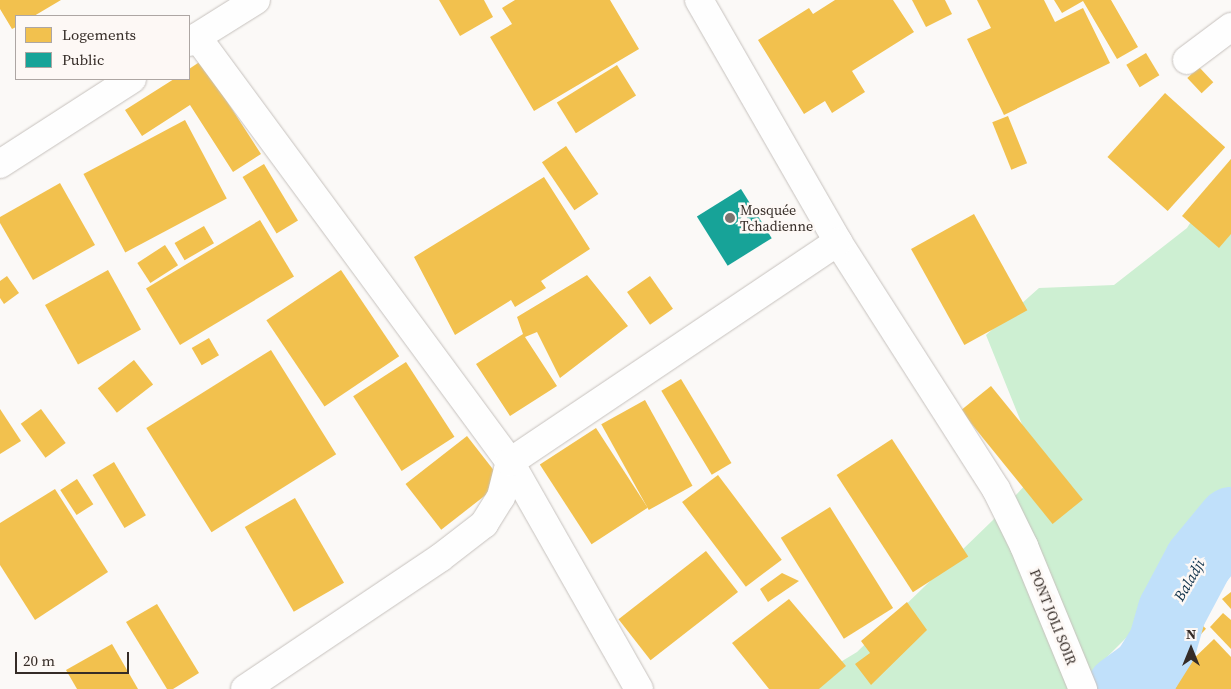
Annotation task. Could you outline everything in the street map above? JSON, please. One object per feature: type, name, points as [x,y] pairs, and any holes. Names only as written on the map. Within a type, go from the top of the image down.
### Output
[{"type":"street","points":[[256,0],[193,39],[510,462],[639,689]]},
{"type":"street","name":"PONT JOLI SOIR","points":[[698,0],[838,242],[996,489],[1024,546],[1083,689]]},
{"type":"street","points":[[1187,60],[1231,27]]},
{"type":"street","points":[[0,164],[130,80]]},
{"type":"street","points":[[244,689],[440,558],[484,524],[501,497],[510,462],[838,242]]},
{"type":"green space","name":"Baladji","points":[[1231,159],[1231,534],[1226,531],[1191,557],[1136,628],[1075,689],[796,689],[857,652],[993,520],[1040,469],[986,335],[1039,288],[1114,285],[1187,228]]},
{"type":"building: Logements","points":[[0,0],[61,0],[36,15],[15,15],[15,28],[12,29],[0,9]]},
{"type":"building: Logements","points":[[439,0],[484,0],[493,17],[460,36]]},
{"type":"building: Logements","points":[[515,0],[610,0],[639,49],[534,111],[490,37],[512,24],[502,8]]},
{"type":"building: Logements","points":[[835,0],[893,0],[914,32],[852,71],[865,92],[832,113],[825,101],[804,114],[758,40],[809,8],[813,14]]},
{"type":"building: Logements","points":[[912,0],[945,0],[952,14],[926,27]]},
{"type":"building: Logements","points":[[977,0],[1044,0],[1055,22],[1083,8],[1110,63],[1004,115],[967,39],[991,28]]},
{"type":"building: Logements","points":[[1054,0],[1111,0],[1138,47],[1117,59],[1083,1],[1062,13]]},
{"type":"building: Logements","points":[[1146,53],[1159,75],[1140,87],[1126,65]]},
{"type":"building: Logements","points":[[201,61],[261,154],[233,172],[190,105],[142,136],[125,110],[172,80],[190,80],[190,68]]},
{"type":"building: Logements","points":[[617,65],[636,96],[576,133],[557,103]]},
{"type":"building: Logements","points":[[1199,67],[1213,82],[1202,93],[1187,78]]},
{"type":"building: Logements","points":[[1165,93],[1225,147],[1168,211],[1107,157]]},
{"type":"building: Logements","points":[[1008,116],[1027,163],[1011,170],[992,122]]},
{"type":"building: Logements","points":[[185,120],[227,199],[125,253],[83,174]]},
{"type":"building: Logements","points":[[566,146],[598,194],[574,210],[542,162]]},
{"type":"building: Logements","points":[[1231,159],[1231,234],[1219,248],[1182,216]]},
{"type":"building: Logements","points":[[264,164],[298,221],[277,233],[243,177]]},
{"type":"building: Logements","points":[[544,177],[590,249],[541,281],[546,288],[515,307],[511,300],[455,335],[414,257]]},
{"type":"building: Logements","points":[[60,183],[95,245],[33,280],[0,223],[0,217]]},
{"type":"building: Logements","points":[[974,214],[1027,310],[964,345],[911,249]]},
{"type":"building: Logements","points":[[260,220],[294,277],[180,345],[146,289]]},
{"type":"building: Logements","points":[[204,226],[214,243],[185,260],[175,243]]},
{"type":"building: Logements","points":[[165,245],[178,265],[150,283],[137,263]]},
{"type":"building: Logements","points":[[108,270],[141,329],[78,364],[45,305]]},
{"type":"building: Logements","points":[[341,270],[399,356],[325,407],[266,320]]},
{"type":"building: Logements","points":[[587,275],[628,326],[560,378],[537,332],[525,337],[557,386],[510,416],[476,364],[523,334],[517,317]]},
{"type":"building: Logements","points":[[7,276],[19,293],[4,304],[0,298],[0,281]]},
{"type":"building: Logements","points":[[650,276],[673,309],[650,325],[627,292]]},
{"type":"building: Logements","points":[[209,338],[219,355],[202,365],[192,348]]},
{"type":"building: Logements","points":[[271,350],[336,454],[212,532],[146,428]]},
{"type":"building: Logements","points":[[134,360],[153,384],[117,413],[98,388]]},
{"type":"building: Logements","points":[[406,362],[454,437],[402,471],[353,396]]},
{"type":"building: Logements","points":[[681,379],[731,463],[712,475],[661,391]]},
{"type":"building: Logements","points":[[991,386],[1083,499],[1053,524],[961,411]]},
{"type":"building: Logements","points":[[645,400],[693,486],[649,510],[601,424]]},
{"type":"building: Logements","points":[[0,409],[21,441],[0,454]]},
{"type":"building: Logements","points":[[41,409],[66,443],[45,458],[21,424]]},
{"type":"building: Logements","points":[[596,428],[648,508],[592,544],[540,464]]},
{"type":"building: Logements","points":[[467,436],[503,482],[441,530],[406,484]]},
{"type":"building: Logements","points":[[892,439],[968,556],[913,592],[837,475]]},
{"type":"building: Logements","points":[[114,462],[146,515],[125,528],[93,475]]},
{"type":"building: Logements","points":[[718,475],[782,560],[746,587],[682,502]]},
{"type":"building: Logements","points":[[77,479],[93,504],[77,515],[60,490]]},
{"type":"building: Logements","points":[[55,489],[108,572],[35,620],[0,565],[0,523]]},
{"type":"building: Logements","points":[[295,498],[344,583],[294,612],[245,527]]},
{"type":"building: Logements","points":[[830,507],[893,608],[844,639],[781,538]]},
{"type":"building: Logements","points":[[706,551],[738,592],[651,660],[619,619]]},
{"type":"building: Logements","points":[[782,573],[799,581],[768,602],[760,589]]},
{"type":"building: Logements","points":[[1231,592],[1231,609],[1222,599]]},
{"type":"building: Logements","points":[[789,599],[846,666],[819,689],[769,689],[732,643]]},
{"type":"building: Logements","points":[[907,602],[927,630],[871,685],[855,664],[870,653],[861,641]]},
{"type":"building: Logements","points":[[157,604],[199,673],[173,689],[167,689],[126,622]]},
{"type":"building: Logements","points":[[1187,611],[1206,629],[1170,667],[1151,650]]},
{"type":"building: Logements","points":[[1223,613],[1231,620],[1231,649],[1210,627]]},
{"type":"building: Logements","points":[[1214,639],[1231,657],[1231,689],[1162,689]]},
{"type":"building: Logements","points":[[112,644],[138,689],[77,689],[66,670]]},
{"type":"building: Public","points":[[741,189],[772,238],[728,266],[697,217]]},
{"type":"waterway","name":"Baladji","points":[[1120,689],[1145,671],[1162,644],[1172,610],[1198,561],[1231,521]]},
{"type":"place","name":"Mosquée Tchadienne","points":[[730,218]]}]
